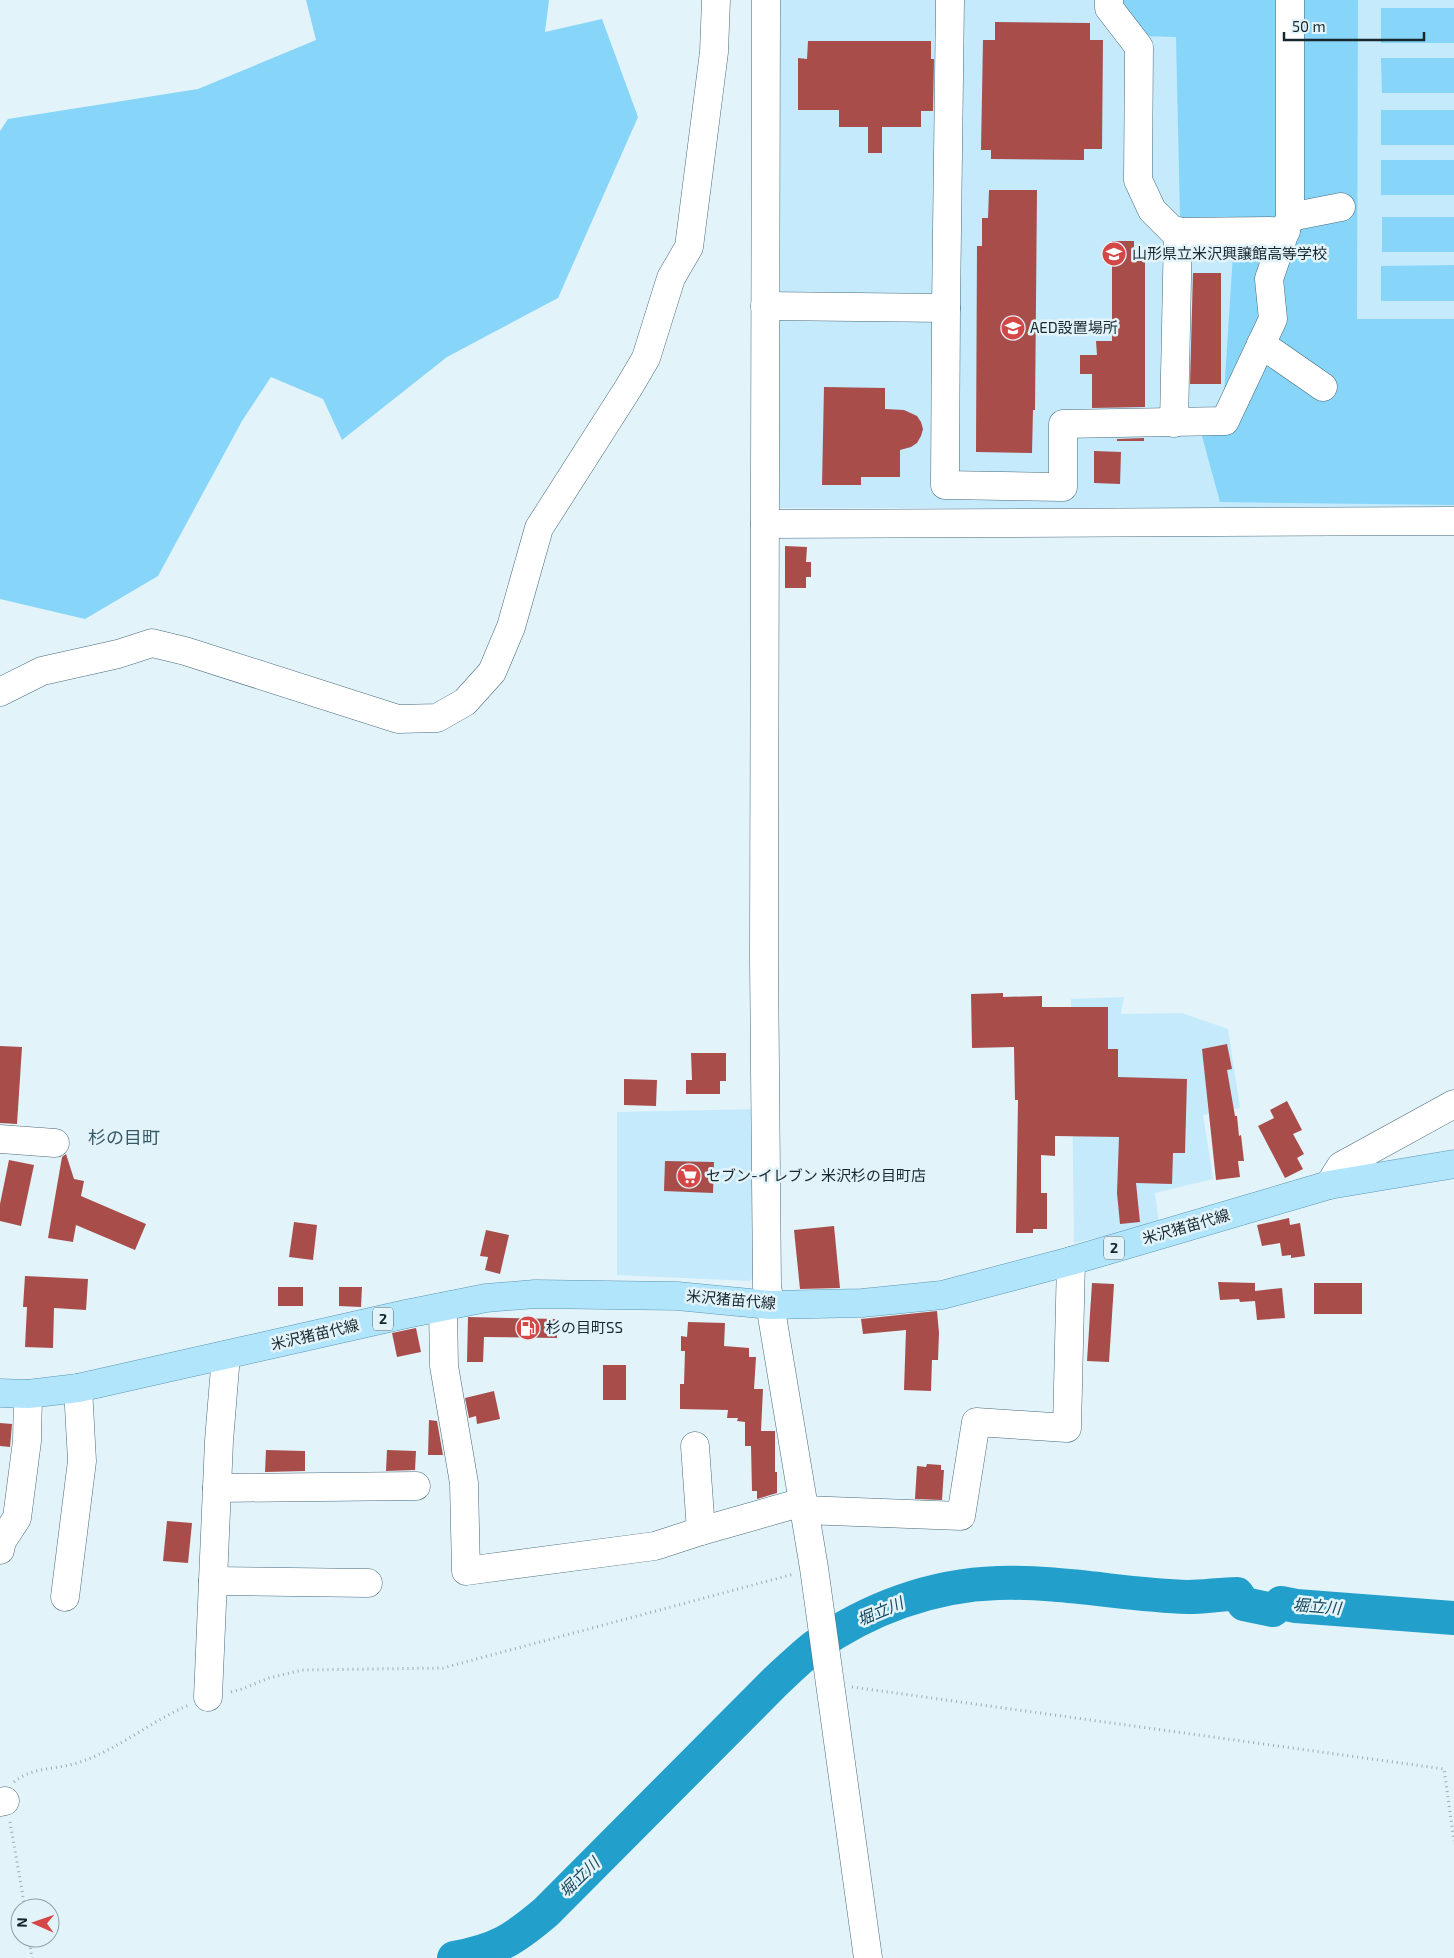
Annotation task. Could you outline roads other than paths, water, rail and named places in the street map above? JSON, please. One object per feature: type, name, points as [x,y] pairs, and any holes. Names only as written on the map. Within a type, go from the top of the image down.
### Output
[{"type":"main road","name":"米沢猪苗代線","points":[[0,1393],[28,1394],[78,1388],[486,1298],[535,1294],[677,1296],[770,1305],[862,1304],[942,1295],[1071,1261],[1329,1185],[1454,1164]]},
{"type":"street","points":[[0,692],[42,671],[118,654],[152,643],[185,651],[398,719],[437,718],[465,702],[492,672],[511,627],[539,528],[646,358],[671,278],[689,247],[714,52],[716,0]]},
{"type":"street","points":[[766,0],[764,960],[767,1286],[814,1568],[820,1627],[868,1958]]},
{"type":"street","points":[[950,0],[945,485],[1063,487],[1063,424],[1225,421],[1261,344],[1273,318],[1269,279],[1288,224],[1290,0]]},
{"type":"street","points":[[1109,0],[1109,8],[1139,48],[1138,180],[1152,210],[1174,232],[1288,224],[1340,206]]},
{"type":"street","points":[[1174,423],[1178,232]]},
{"type":"street","points":[[765,306],[946,308]]},
{"type":"street","points":[[1261,344],[1323,387]]},
{"type":"street","points":[[765,524],[1454,522]]},
{"type":"street","points":[[1329,1185],[1341,1166],[1454,1104]]},
{"type":"street","points":[[0,1139],[55,1143]]},
{"type":"street","points":[[443,1307],[444,1366],[464,1483],[466,1571],[655,1546],[701,1530],[803,1506],[961,1516],[976,1422],[1066,1428],[1071,1261]]},
{"type":"street","points":[[208,1697],[217,1488],[226,1355]]},
{"type":"street","points":[[65,1596],[82,1461],[78,1388]]},
{"type":"street","points":[[0,1550],[2,1541],[17,1518],[27,1441],[28,1394]]},
{"type":"street","points":[[695,1446],[701,1530]]},
{"type":"street","points":[[217,1488],[416,1486]]},
{"type":"street","points":[[213,1581],[368,1583]]},
{"type":"waterway","name":"堀立川","points":[[454,1958],[493,1947],[514,1937],[534,1922],[774,1683],[814,1647],[856,1621],[901,1602],[925,1594],[973,1585],[1022,1583],[1164,1596],[1188,1597],[1237,1594],[1244,1604],[1273,1610],[1281,1603],[1296,1606],[1454,1618]]},
{"type":"place","name":"山形県立米沢興譲館高等学校","points":[[1114,254]]},
{"type":"place","name":"AED設置場所","points":[[1013,328]]},
{"type":"place","name":"セブン-イレブン 米沢杉の目町店","points":[[689,1176]]},
{"type":"place","name":"杉の目町SS","points":[[528,1328]]},
{"type":"district","name":"杉の目町","points":[[124,1138]]}]
